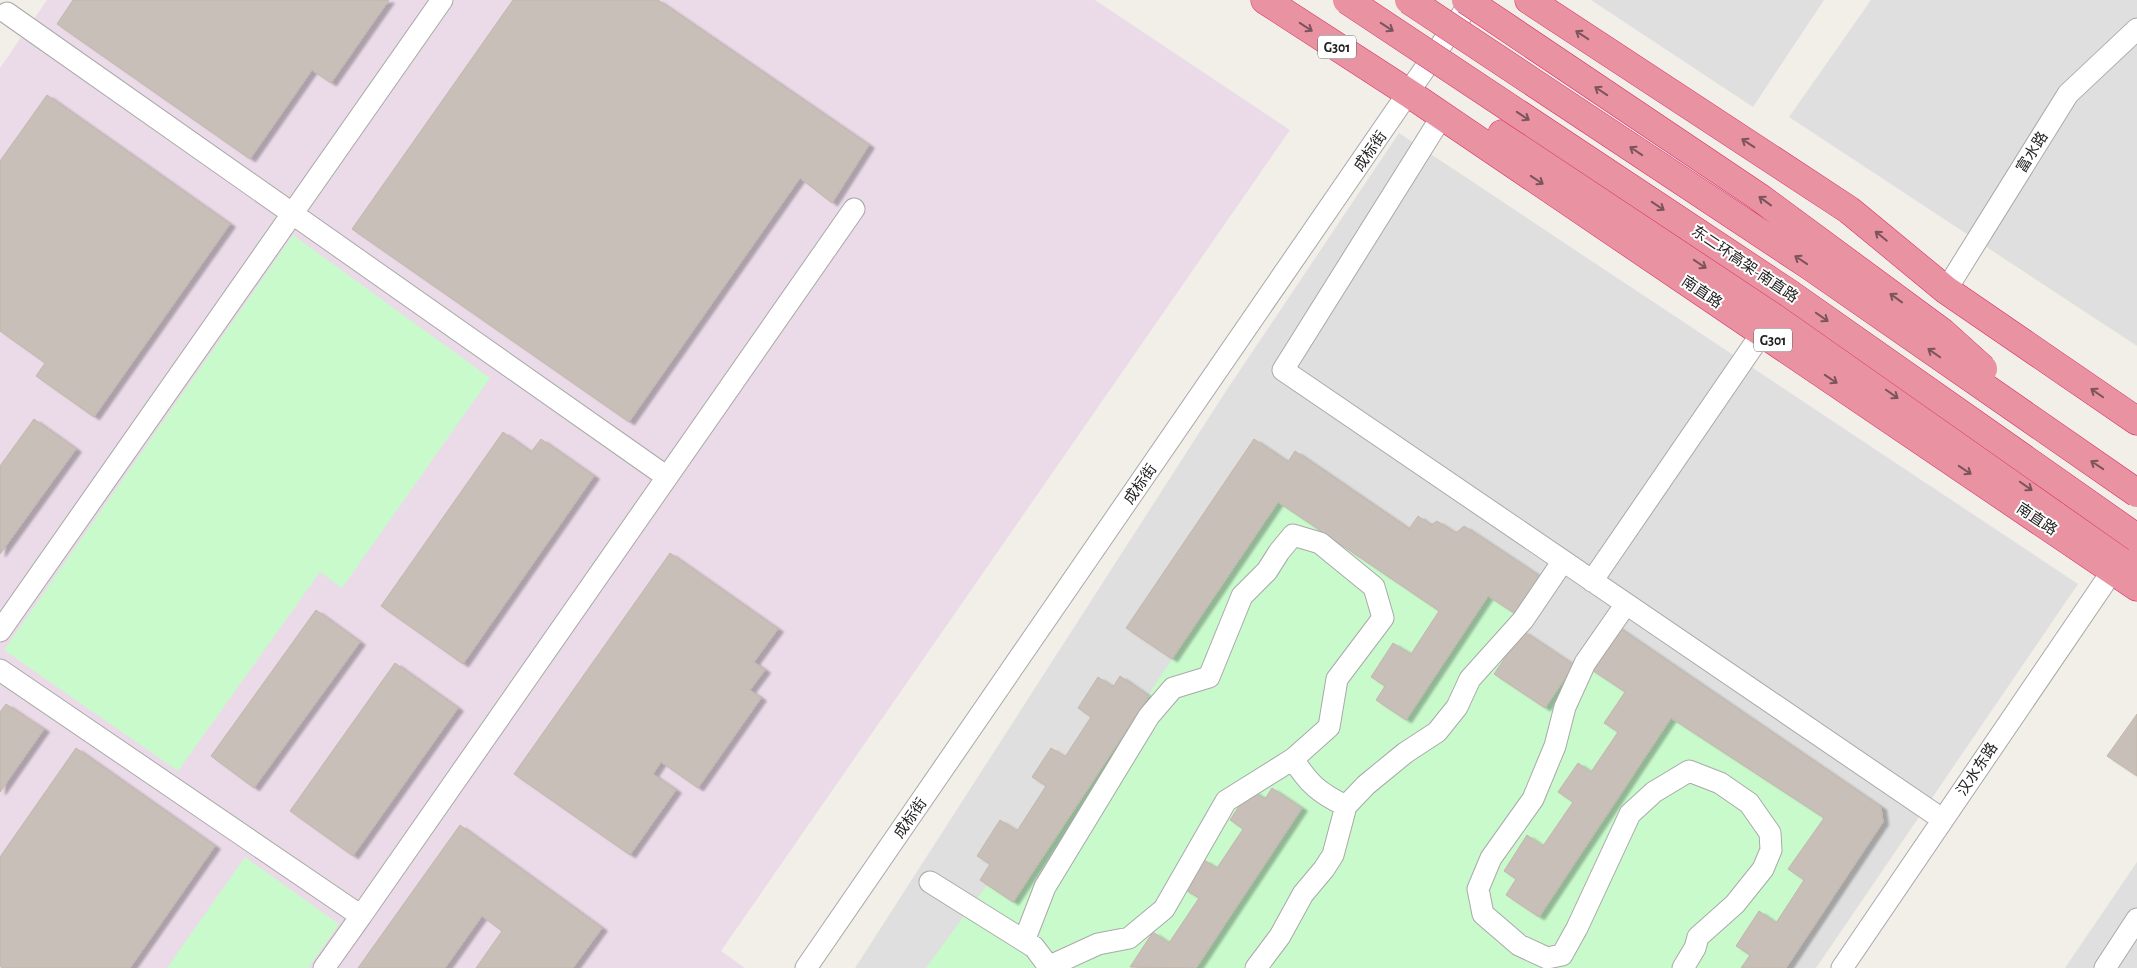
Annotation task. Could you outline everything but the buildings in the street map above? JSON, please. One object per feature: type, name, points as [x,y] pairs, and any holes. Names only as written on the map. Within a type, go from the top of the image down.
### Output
[{"type":"highway","name":"南直路","points":[[1265,0],[1410,94],[1762,333],[2125,566],[2137,587]]},
{"type":"highway","name":"东二环高架-南直路","points":[[1347,0],[1790,294],[2137,538]]},
{"type":"highway","points":[[1409,0],[1810,266],[2137,492]]},
{"type":"highway","points":[[1466,0],[1759,197],[1942,332],[2065,444]]},
{"type":"highway","points":[[1529,0],[1849,210],[1946,290],[2137,421]]},
{"type":"highway","points":[[1442,116],[1497,132],[1587,188],[1837,356],[2125,566]]},
{"type":"street","points":[[0,631],[442,0]]},
{"type":"street","name":"成标街","points":[[806,968],[1410,94],[1472,0]]},
{"type":"street","points":[[8,12],[291,214],[667,477]]},
{"type":"street","name":"富水路","points":[[1946,290],[2068,94],[2137,29]]},
{"type":"street","points":[[1442,116],[1283,370],[1942,819]]},
{"type":"street","points":[[324,968],[854,209]]},
{"type":"street","points":[[1592,581],[1762,333]]},
{"type":"street","points":[[930,882],[1034,947],[1050,967],[1098,944],[1129,938],[1164,909],[1226,801],[1293,759],[1329,727],[1337,680],[1384,618],[1374,587],[1320,543],[1293,535],[1279,552],[1268,571],[1242,596],[1208,677],[1173,688],[1149,716],[1045,887],[1026,936]]},
{"type":"street","points":[[1256,968],[1280,936],[1303,894],[1324,870],[1333,855],[1346,806],[1366,785],[1405,753],[1437,732],[1457,708],[1470,679],[1523,620],[1563,561]]},
{"type":"street","name":"汉水东路","points":[[1842,968],[1942,819],[2125,566]]},
{"type":"street","points":[[1626,604],[1585,663],[1564,707],[1555,746],[1533,799],[1491,858],[1478,889],[1483,914],[1519,945],[1547,958],[1562,955],[1577,928],[1630,814],[1654,792],[1689,771],[1720,783],[1749,803],[1770,833],[1771,850],[1763,869],[1735,904],[1698,937],[1695,948],[1683,968]]},
{"type":"street","points":[[0,670],[361,916]]},
{"type":"street","points":[[1293,759],[1307,781],[1328,797],[1346,806]]},
{"type":"street","points":[[2104,968],[2137,919]]},
{"type":"shaded area","points":[[47,0],[1095,0],[1290,130],[721,951],[745,968],[0,968],[0,68]]},
{"type":"shaded area","points":[[1591,0],[1824,0],[1753,107]]},
{"type":"shaded area","points":[[1871,0],[2137,0],[2137,346],[1789,117]]},
{"type":"shaded area","points":[[1399,133],[2078,584],[1816,968],[855,968],[1226,391]]},
{"type":"shaded area","points":[[2137,862],[2137,968],[2065,968]]},
{"type":"green space","points":[[293,235],[490,378],[342,588],[320,572],[178,771],[4,650]]},
{"type":"green space","points":[[1278,502],[1439,611],[1411,654],[1393,643],[1371,676],[1385,686],[1376,700],[1405,720],[1488,596],[1517,615],[1523,631],[1494,674],[1545,708],[1574,665],[1589,668],[1625,692],[1604,723],[1618,732],[1591,772],[1578,763],[1559,792],[1573,802],[1543,846],[1527,836],[1504,870],[1516,879],[1506,895],[1539,917],[1671,718],[1824,818],[1804,880],[1776,923],[1759,912],[1736,945],[1750,955],[1742,968],[1196,968],[1302,808],[1272,788],[1265,799],[1250,789],[1230,820],[1243,829],[1217,868],[1184,889],[1199,898],[1169,943],[1153,932],[1131,968],[926,968],[987,885],[1013,902],[1172,659]]},
{"type":"green space","points":[[245,857],[339,924],[308,968],[167,968]]}]
